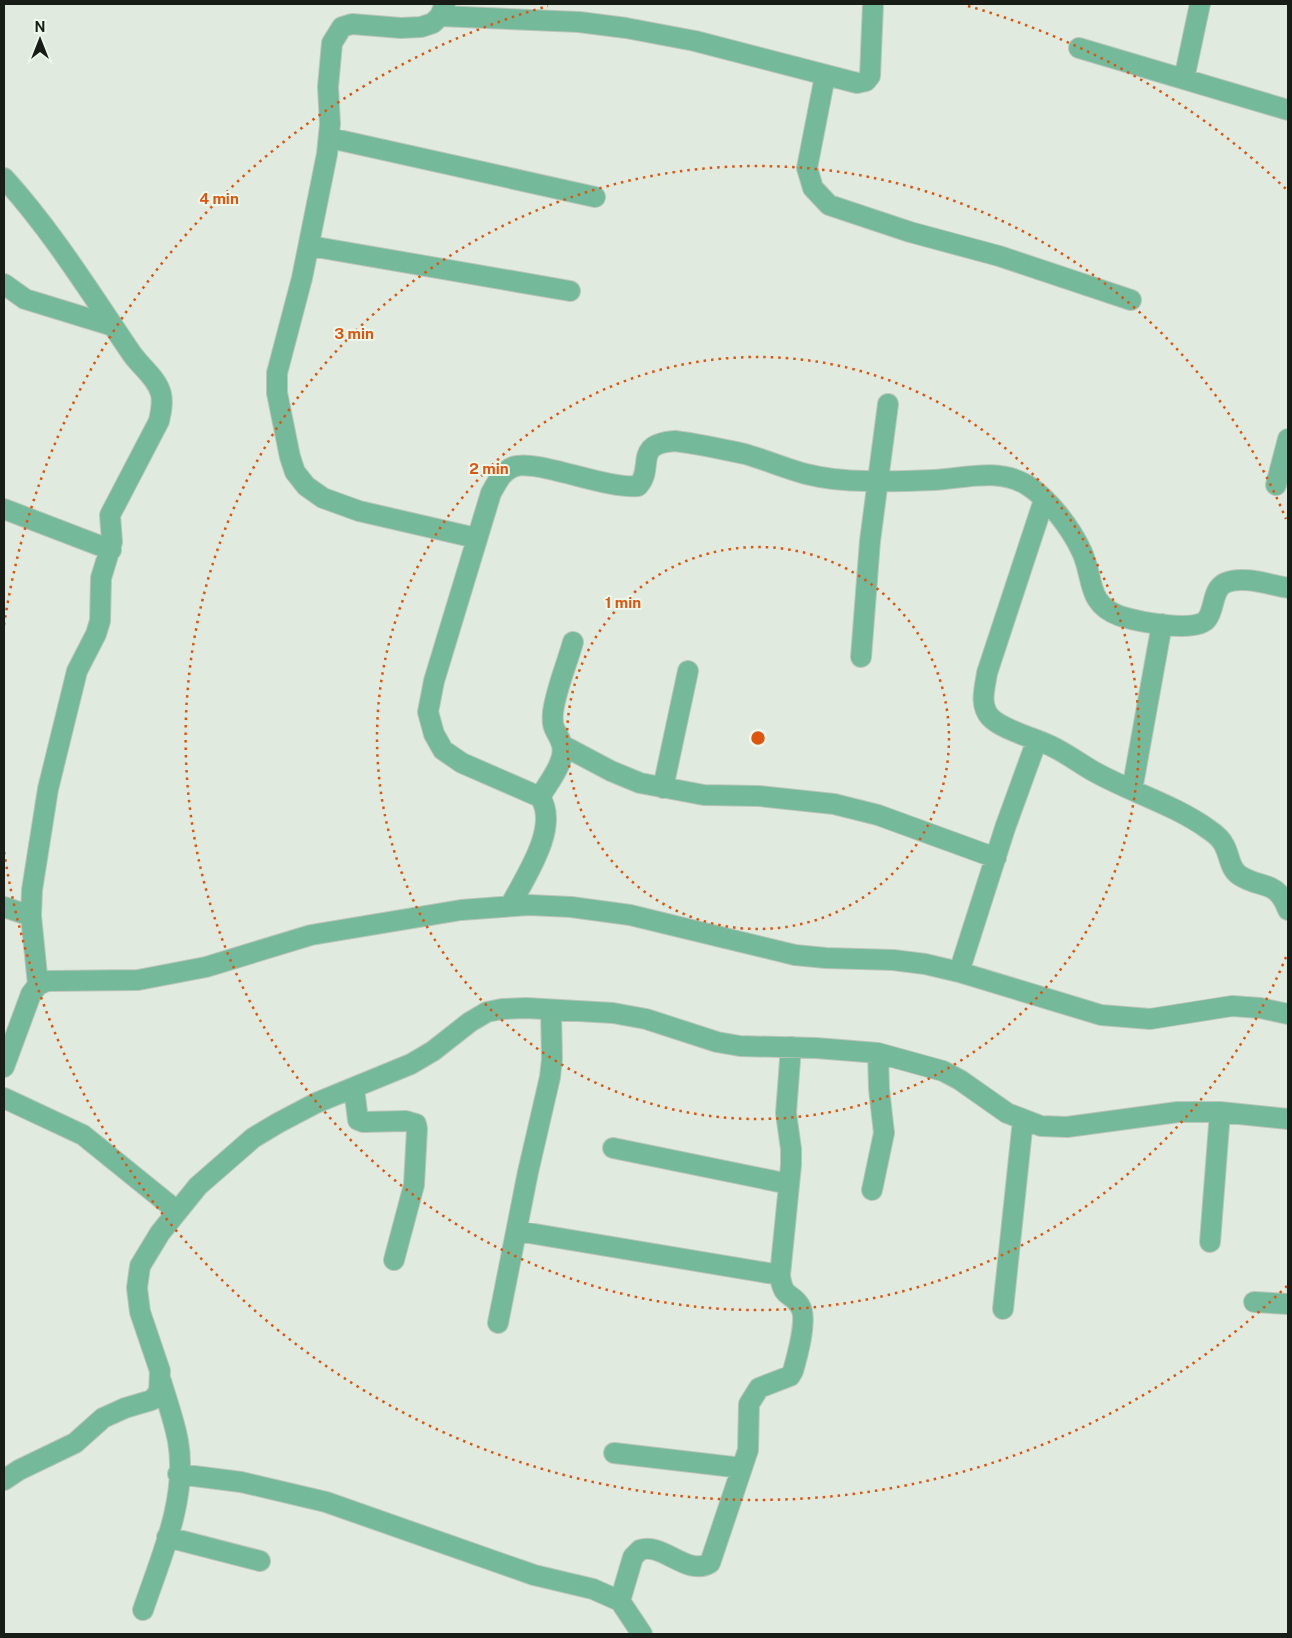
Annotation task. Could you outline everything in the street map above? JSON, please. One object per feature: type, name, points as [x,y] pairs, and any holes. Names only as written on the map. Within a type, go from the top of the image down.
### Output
[{"type":"street","points":[[476,538],[358,511],[323,498],[306,486],[295,472],[290,457],[277,393],[277,373],[310,246],[330,138],[328,87],[330,56],[332,43],[342,27],[352,24],[401,28],[420,27],[433,23],[442,10],[578,22],[626,28],[695,41],[857,83],[866,81],[870,76],[873,4]]},
{"type":"street","points":[[1184,79],[1200,4]]},
{"type":"street","points":[[1079,48],[1288,110]]},
{"type":"street","points":[[825,76],[807,168],[812,188],[829,205],[910,232],[999,256],[1130,300]]},
{"type":"street","points":[[330,138],[596,197]]},
{"type":"street","points":[[4,178],[46,227],[134,357],[154,380],[161,394],[162,407],[159,421],[110,516],[111,550],[101,578],[100,621],[96,634],[76,671],[48,789],[35,866],[31,916],[38,985],[22,1013],[4,1067]]},
{"type":"street","points":[[310,246],[570,291]]},
{"type":"street","points":[[4,284],[25,299],[113,326]]},
{"type":"street","points":[[861,656],[870,541],[888,404]]},
{"type":"street","points":[[1276,485],[1288,439]]},
{"type":"street","points":[[510,906],[532,863],[546,829],[546,810],[540,797],[462,763],[443,750],[434,734],[428,712],[434,681],[491,493],[501,475],[514,467],[549,470],[622,486],[638,486],[643,478],[647,454],[652,447],[664,442],[694,443],[746,454],[823,478],[878,481],[996,475],[1027,485],[1044,500],[1069,529],[1081,550],[1093,593],[1100,604],[1120,616],[1162,624],[1199,626],[1207,620],[1218,590],[1223,584],[1229,582],[1252,582],[1288,588]]},
{"type":"street","points":[[1044,500],[987,674],[983,698],[984,708],[991,718],[1207,828],[1224,845],[1231,866],[1238,874],[1269,885],[1278,891],[1284,897],[1288,910]]},
{"type":"street","points":[[4,509],[111,550]]},
{"type":"street","points":[[1132,790],[1162,624]]},
{"type":"street","points":[[573,642],[554,710],[553,728],[562,746],[611,771],[640,783],[704,794],[759,796],[834,804],[878,815],[996,858]]},
{"type":"street","points":[[663,788],[688,671]]},
{"type":"street","points":[[959,972],[1037,740]]},
{"type":"street","points":[[540,797],[559,763],[562,746]]},
{"type":"street","points":[[38,985],[47,981],[138,980],[206,967],[312,935],[461,910],[510,906],[571,907],[630,915],[795,955],[893,960],[959,972],[1101,1015],[1127,1019],[1174,1016],[1232,1006],[1260,1008],[1288,1014]]},
{"type":"street","points":[[4,907],[31,916]]},
{"type":"street","points":[[4,1480],[19,1470],[75,1443],[103,1418],[114,1412],[152,1400],[159,1392],[160,1371],[140,1312],[137,1288],[140,1266],[160,1233],[198,1186],[253,1138],[316,1103],[411,1064],[487,1012],[502,1009],[613,1013],[646,1019],[718,1042],[740,1046],[878,1053],[943,1072],[960,1080],[1007,1113],[1041,1126],[1067,1127],[1139,1116],[1220,1112],[1288,1119]]},
{"type":"street","points":[[498,1323],[550,1077],[552,1059],[551,1010]]},
{"type":"street","points":[[620,1601],[633,1557],[640,1550],[652,1550],[695,1566],[710,1563],[748,1450],[749,1404],[759,1388],[790,1376],[793,1371],[801,1333],[803,1312],[800,1306],[784,1292],[780,1275],[792,1149],[786,1101],[791,1048]]},
{"type":"street","points":[[872,1190],[884,1133],[879,1089],[878,1053]]},
{"type":"street","points":[[354,1088],[358,1120],[363,1122],[406,1120],[416,1124],[414,1185],[394,1260]]},
{"type":"street","points":[[4,1098],[83,1135],[177,1211]]},
{"type":"street","points":[[1210,1242],[1220,1112]]},
{"type":"street","points":[[1003,1309],[1022,1120]]},
{"type":"street","points":[[613,1148],[789,1184]]},
{"type":"street","points":[[516,1231],[780,1275]]},
{"type":"street","points":[[1254,1302],[1288,1304]]},
{"type":"street","points":[[143,1610],[167,1537],[177,1499],[178,1442],[160,1381]]},
{"type":"street","points":[[614,1453],[742,1468]]},
{"type":"street","points":[[178,1474],[241,1482],[326,1502],[534,1575],[593,1589],[620,1601],[640,1633]]},
{"type":"street","points":[[167,1537],[260,1561]]}]
